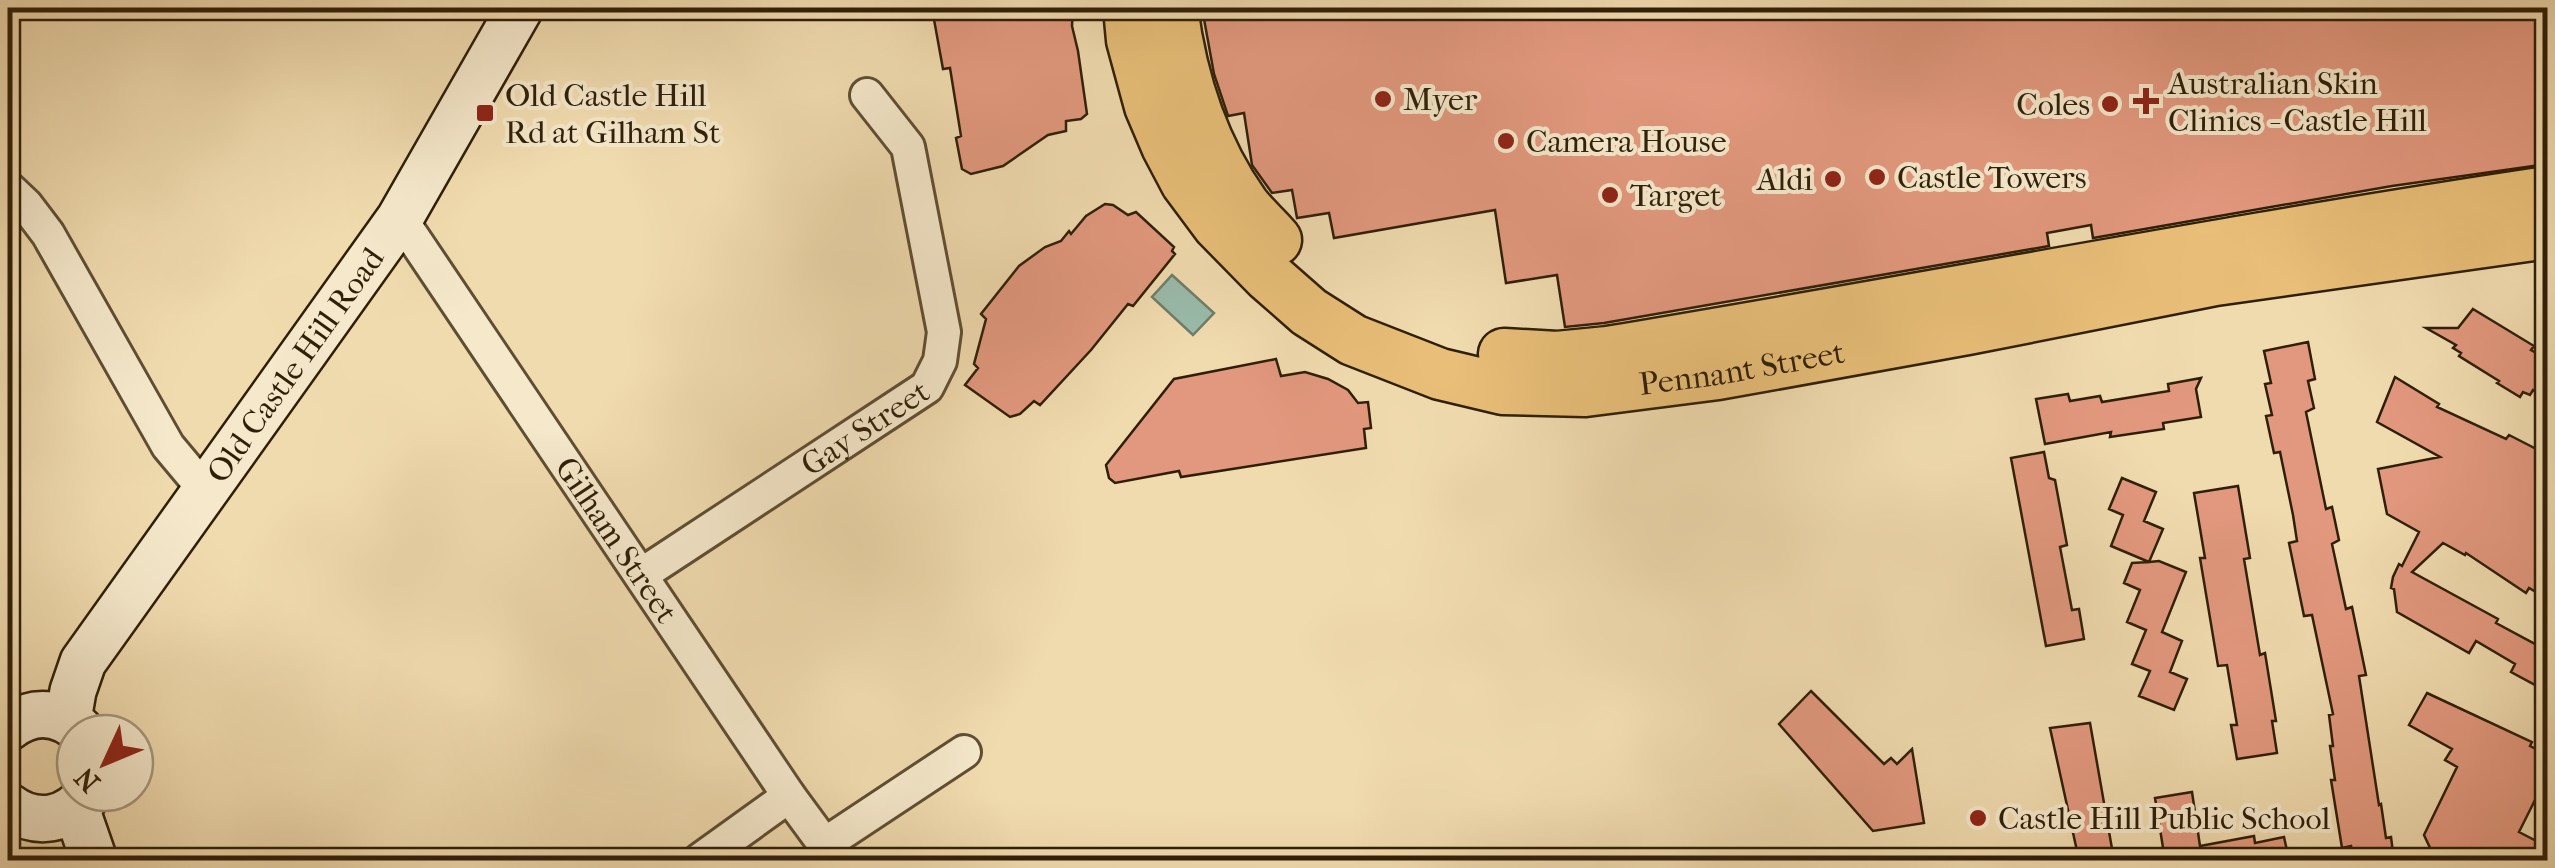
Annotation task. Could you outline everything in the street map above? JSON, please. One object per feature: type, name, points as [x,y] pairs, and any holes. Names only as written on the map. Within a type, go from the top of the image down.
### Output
[{"type":"main road","name":"Pennant Street","points":[[1130,8],[1132,40],[1150,106],[1186,182],[1218,225],[1309,312],[1353,340],[1440,374],[1503,389],[1586,390],[1718,374],[2215,280],[2548,233]]},
{"type":"main road","name":"Pennant Street","points":[[1172,8],[1178,57],[1204,137],[1245,206],[1288,253],[1349,301],[1423,334],[1498,354],[1558,356],[1608,352],[2548,192]]},
{"type":"street","name":"Old Castle Hill Road","points":[[75,713],[72,690],[83,662],[400,218],[520,8]]},
{"type":"street","name":"Gay Street","points":[[641,575],[927,387],[940,362],[944,332],[908,148],[867,95]]},
{"type":"street","points":[[8,188],[48,234],[168,446],[204,489]]},
{"type":"street","name":"Gilham Street","points":[[400,218],[830,852]]},
{"type":"street","points":[[8,728],[34,714],[55,716]]},
{"type":"street","points":[[830,852],[964,752]]},
{"type":"street","points":[[700,860],[790,796]]},
{"type":"street","points":[[8,806],[25,817],[43,820],[66,813]]},
{"type":"street","points":[[84,813],[94,860]]},
{"type":"shaded area","points":[[1172,275],[1214,313],[1193,335],[1152,297]]},
{"type":"building","points":[[958,8],[1073,8],[1072,26],[1087,114],[1066,121],[1066,131],[1048,135],[1003,166],[971,174],[962,169],[950,68],[943,69],[933,14]]},
{"type":"building","name":"Castle Towers","points":[[1202,8],[2548,8],[2548,164],[2392,186],[2093,238],[2091,225],[2047,233],[2049,246],[1565,327],[1557,275],[1506,283],[1495,210],[1334,238],[1329,213],[1297,218],[1292,190],[1272,193],[1252,165],[1244,113],[1228,116],[1214,74]]},
{"type":"building","points":[[1105,204],[1128,215],[1136,212],[1174,247],[1175,254],[1133,306],[1128,304],[1040,405],[1034,401],[1020,414],[1010,417],[965,385],[978,368],[974,364],[986,319],[981,314],[1019,266],[1045,247],[1061,241],[1069,231],[1071,234],[1086,216]]},
{"type":"building","points":[[2473,309],[2534,346],[2531,350],[2548,359],[2548,375],[2537,393],[2523,392],[2520,397],[2459,356],[2461,353],[2453,348],[2456,345],[2426,328],[2458,328]]},
{"type":"building","points":[[2308,342],[2315,379],[2308,381],[2314,408],[2306,412],[2326,509],[2332,507],[2339,540],[2332,544],[2346,609],[2352,607],[2366,675],[2359,676],[2379,805],[2386,838],[2391,837],[2394,860],[2353,860],[2351,846],[2342,848],[2331,780],[2335,780],[2329,715],[2333,714],[2312,615],[2304,616],[2289,543],[2297,541],[2293,515],[2280,452],[2274,453],[2266,416],[2272,415],[2265,384],[2271,383],[2264,351]]},
{"type":"building","points":[[1276,359],[1281,376],[1305,372],[1348,390],[1358,403],[1368,402],[1371,428],[1364,429],[1366,448],[1181,477],[1179,471],[1115,483],[1109,478],[1106,465],[1174,379]]},
{"type":"building","points":[[2395,377],[2439,404],[2437,407],[2548,455],[2548,599],[2529,588],[2526,593],[2466,553],[2443,543],[2412,572],[2548,651],[2548,692],[2511,672],[2515,664],[2476,641],[2469,653],[2397,612],[2391,588],[2393,577],[2419,532],[2387,514],[2378,469],[2440,457],[2377,422]]},
{"type":"building","points":[[2201,378],[2196,389],[2201,417],[2163,423],[2164,429],[2110,437],[2111,432],[2045,444],[2036,399],[2068,394],[2070,401],[2100,396],[2102,402],[2169,391],[2168,384]]},
{"type":"building","points":[[2044,452],[2049,478],[2055,480],[2067,545],[2060,547],[2072,610],[2079,609],[2084,639],[2046,646],[2011,458]]},
{"type":"building","points":[[2122,478],[2156,492],[2144,521],[2163,529],[2149,562],[2111,546],[2123,515],[2109,509]]},
{"type":"building","points":[[2238,486],[2250,558],[2244,559],[2260,655],[2265,653],[2277,753],[2237,759],[2231,725],[2237,725],[2227,665],[2218,666],[2194,493]]},
{"type":"building","points":[[2159,561],[2186,572],[2162,632],[2182,641],[2170,672],[2187,679],[2174,710],[2139,696],[2150,671],[2132,664],[2146,630],[2127,622],[2140,590],[2124,583],[2132,563]]},
{"type":"building","points":[[1811,691],[1884,764],[1891,758],[1897,764],[1912,749],[1924,823],[1873,831],[1779,724]]},
{"type":"building","points":[[2427,693],[2532,742],[2530,746],[2548,755],[2548,798],[2539,792],[2519,832],[2548,847],[2548,860],[2449,860],[2432,852],[2424,835],[2457,767],[2445,760],[2452,749],[2409,725]]},
{"type":"building","points":[[2090,723],[2114,860],[2079,860],[2050,728]]},
{"type":"building","points":[[2192,792],[2200,846],[2254,836],[2255,843],[2284,837],[2289,860],[2165,860],[2155,798]]},
{"type":"place","name":"Myer","points":[[1383,99]]},
{"type":"place","name":"Australian Skin Clinics - Castle Hill","points":[[2146,101]]},
{"type":"place","name":"Coles","points":[[2110,104]]},
{"type":"place","name":"Old Castle Hill Rd at Gilham St","points":[[485,113]]},
{"type":"place","name":"Camera House","points":[[1506,141]]},
{"type":"place","name":"Castle Towers","points":[[1877,177]]},
{"type":"place","name":"Aldi","points":[[1833,179]]},
{"type":"place","name":"Target","points":[[1610,195]]},
{"type":"place","name":"Castle Hill Public School","points":[[1978,818]]}]
